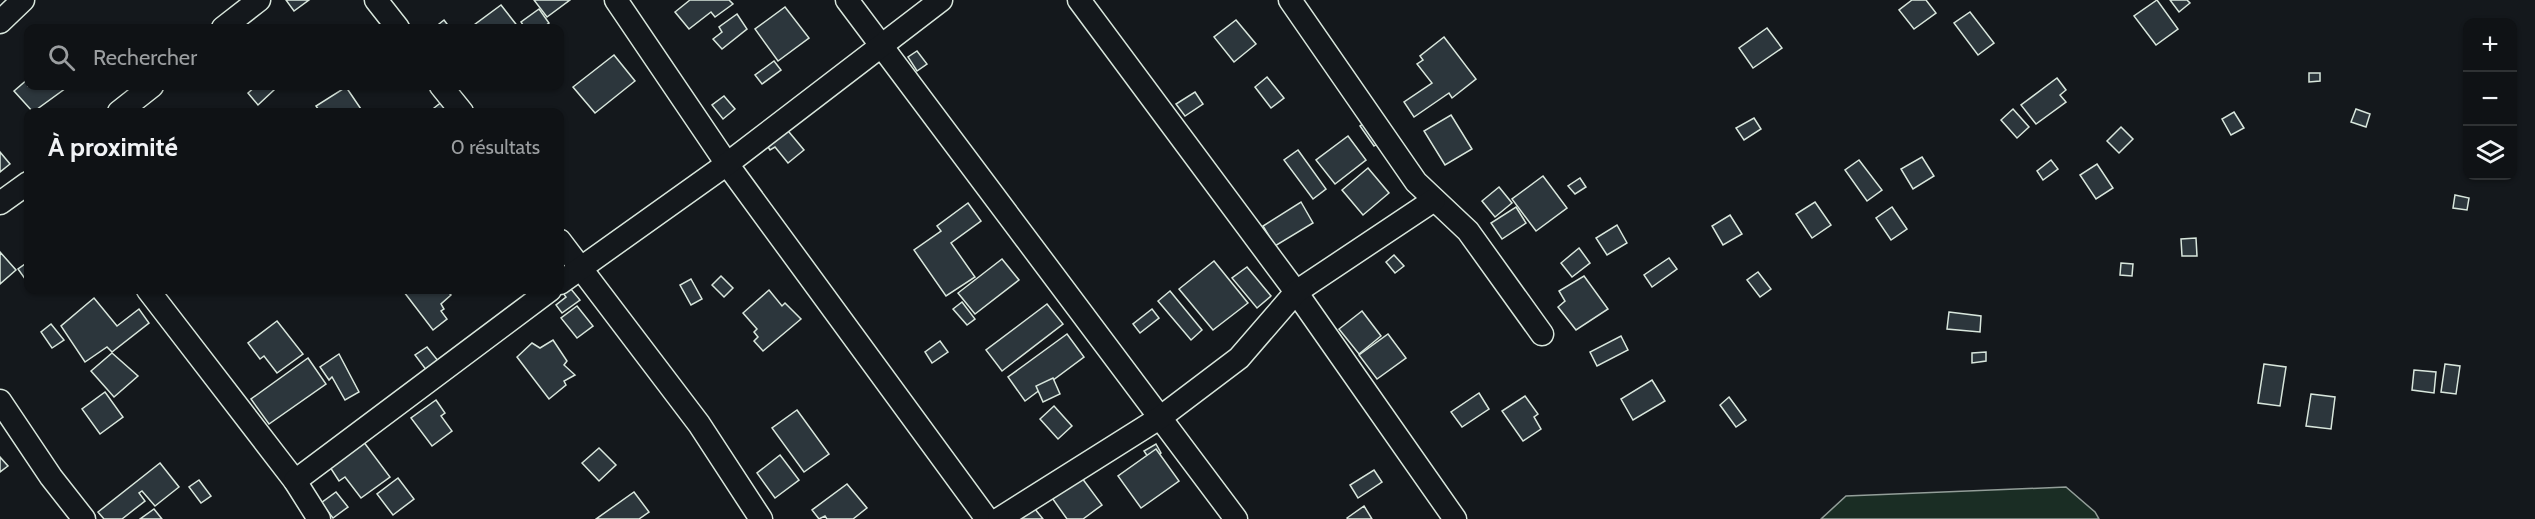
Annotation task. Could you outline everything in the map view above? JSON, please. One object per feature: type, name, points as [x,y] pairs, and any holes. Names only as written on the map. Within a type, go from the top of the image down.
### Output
[{"type":"street","points":[[0,22],[23,0]]},
{"type":"street","points":[[228,24],[259,0]]},
{"type":"street","points":[[376,0],[395,24]]},
{"type":"street","points":[[616,0],[727,164],[987,519]]},
{"type":"street","points":[[848,0],[1236,519]]},
{"type":"street","points":[[564,280],[727,164],[941,0]]},
{"type":"street","points":[[1078,0],[1296,292],[1455,519]]},
{"type":"street","points":[[1290,0],[1416,182],[1468,231],[1542,334]]},
{"type":"street","points":[[124,108],[147,90]]},
{"type":"street","points":[[444,90],[459,108]]},
{"type":"street","points":[[0,203],[24,186]]},
{"type":"street","points":[[999,519],[1161,417],[1239,358],[1296,292],[1434,200]]},
{"type":"street","points":[[564,245],[699,424],[761,519]]},
{"type":"street","points":[[151,294],[295,481],[319,519]]},
{"type":"street","points":[[295,481],[545,294]]},
{"type":"street","points":[[0,401],[51,477],[84,519]]},
{"type":"green space","points":[[2066,487],[2095,512],[2099,519],[1821,519],[1846,496]]},
{"type":"building","points":[[286,0],[309,0],[294,11]]},
{"type":"building","points":[[534,0],[570,0],[547,17]]},
{"type":"building","points":[[690,0],[729,0],[733,4],[715,17],[711,12],[689,29],[675,12]]},
{"type":"building","points":[[1912,0],[1926,0],[1936,13],[1914,29],[1899,10]]},
{"type":"building","points":[[2157,0],[2178,29],[2156,45],[2134,16]]},
{"type":"building","points":[[2170,0],[2187,0],[2190,3],[2179,12]]},
{"type":"building","points":[[501,5],[516,24],[475,24]]},
{"type":"building","points":[[785,7],[809,38],[778,61],[755,29]]},
{"type":"building","points":[[539,9],[549,23],[522,24],[521,22]]},
{"type":"building","points":[[1970,12],[1994,43],[1978,55],[1954,23]]},
{"type":"building","points":[[737,14],[747,29],[722,49],[713,39],[722,32],[719,27]]},
{"type":"building","points":[[1236,20],[1256,44],[1234,62],[1214,37]]},
{"type":"building","points":[[1767,28],[1782,48],[1753,68],[1739,48]]},
{"type":"building","points":[[1444,37],[1476,79],[1452,98],[1449,93],[1414,117],[1404,102],[1432,83],[1417,64],[1423,60],[1420,56]]},
{"type":"building","points":[[917,51],[927,64],[917,71],[908,57]]},
{"type":"building","points":[[614,55],[635,81],[595,113],[573,87]]},
{"type":"building","points":[[774,61],[781,70],[762,84],[755,75]]},
{"type":"building","points":[[2309,73],[2320,73],[2320,81],[2309,82]]},
{"type":"building","points":[[1267,77],[1284,98],[1271,108],[1255,87]]},
{"type":"building","points":[[2057,78],[2066,90],[2060,95],[2066,102],[2036,124],[2021,105]]},
{"type":"building","points":[[24,82],[24,90],[63,90],[38,108],[29,108],[14,91]]},
{"type":"building","points":[[251,90],[274,90],[258,105],[248,93]]},
{"type":"building","points":[[341,90],[348,90],[360,108],[317,108],[316,106]]},
{"type":"building","points":[[1195,92],[1203,104],[1185,116],[1176,104]]},
{"type":"building","points":[[724,96],[735,109],[723,119],[712,105]]},
{"type":"building","points":[[443,101],[449,108],[434,108]]},
{"type":"building","points":[[2013,109],[2029,127],[2017,138],[2001,120]]},
{"type":"building","points":[[2356,109],[2370,114],[2366,127],[2351,122]]},
{"type":"building","points":[[2234,112],[2244,128],[2231,135],[2222,119]]},
{"type":"building","points":[[1451,115],[1472,149],[1445,165],[1424,131]]},
{"type":"building","points":[[1372,118],[1386,138],[1374,146],[1360,126]]},
{"type":"building","points":[[1754,118],[1761,129],[1744,140],[1736,128]]},
{"type":"building","points":[[784,126],[804,150],[788,163],[775,147],[770,150],[763,139]]},
{"type":"building","points":[[2121,127],[2133,139],[2119,153],[2107,141]]},
{"type":"building","points":[[1348,136],[1366,160],[1335,184],[1316,160]]},
{"type":"building","points":[[1298,150],[1326,189],[1313,199],[1284,160]]},
{"type":"building","points":[[0,152],[10,164],[0,172]]},
{"type":"building","points":[[1922,157],[1934,176],[1913,189],[1901,169]]},
{"type":"building","points":[[1859,160],[1882,190],[1867,201],[1845,170]]},
{"type":"building","points":[[2051,160],[2058,169],[2043,180],[2037,171]]},
{"type":"building","points":[[2097,164],[2113,188],[2096,199],[2080,175]]},
{"type":"building","points":[[1368,168],[1389,193],[1363,215],[1342,190]]},
{"type":"building","points":[[1543,176],[1567,208],[1536,231],[1512,199]]},
{"type":"building","points":[[1580,178],[1586,187],[1575,194],[1568,186]]},
{"type":"building","points":[[1499,187],[1512,203],[1495,217],[1482,201]]},
{"type":"building","points":[[2455,195],[2469,198],[2467,210],[2453,208]]},
{"type":"building","points":[[1301,202],[1313,223],[1275,246],[1263,226]]},
{"type":"building","points":[[1815,202],[1831,225],[1812,238],[1796,214]]},
{"type":"building","points":[[968,203],[981,221],[951,243],[975,277],[946,296],[914,250],[941,231],[937,226]]},
{"type":"building","points":[[1516,207],[1526,223],[1502,239],[1491,223]]},
{"type":"building","points":[[1892,207],[1907,229],[1891,240],[1876,218]]},
{"type":"building","points":[[1730,215],[1742,234],[1723,245],[1712,226]]},
{"type":"building","points":[[1617,225],[1627,243],[1607,255],[1596,238]]},
{"type":"building","points":[[2196,238],[2197,256],[2182,256],[2181,239]]},
{"type":"building","points":[[1579,248],[1590,263],[1572,277],[1561,263]]},
{"type":"building","points":[[0,252],[16,270],[0,284]]},
{"type":"building","points":[[1394,255],[1404,266],[1395,273],[1386,262]]},
{"type":"building","points":[[1669,258],[1677,269],[1652,287],[1644,275]]},
{"type":"building","points":[[1002,259],[1019,280],[975,314],[958,293]]},
{"type":"building","points":[[1214,261],[1248,303],[1213,330],[1179,289]]},
{"type":"building","points":[[2121,263],[2133,264],[2132,276],[2120,275]]},
{"type":"building","points":[[24,265],[24,277],[18,269]]},
{"type":"building","points":[[1247,267],[1271,296],[1257,308],[1232,278]]},
{"type":"building","points":[[1758,272],[1771,289],[1760,297],[1747,280]]},
{"type":"building","points":[[721,276],[733,288],[724,297],[712,285]]},
{"type":"building","points":[[1584,276],[1608,309],[1576,330],[1558,307],[1565,301],[1559,291]]},
{"type":"building","points":[[691,279],[702,299],[691,305],[680,285]]},
{"type":"building","points":[[566,283],[580,300],[562,313],[556,305],[566,297],[564,285]]},
{"type":"building","points":[[769,290],[782,306],[785,303],[801,319],[763,351],[754,341],[758,337],[754,332],[757,329],[743,313]]},
{"type":"building","points":[[1170,291],[1202,330],[1191,340],[1158,301]]},
{"type":"building","points":[[406,294],[451,295],[441,304],[444,309],[441,311],[447,319],[433,330]]},
{"type":"building","points":[[94,298],[117,326],[139,309],[149,323],[112,352],[107,347],[85,362],[61,326]]},
{"type":"building","points":[[962,302],[975,319],[967,325],[953,309]]},
{"type":"building","points":[[1047,304],[1063,324],[1002,371],[986,350]]},
{"type":"building","points":[[577,306],[593,326],[577,338],[561,318]]},
{"type":"building","points":[[1152,309],[1159,318],[1140,333],[1133,324]]},
{"type":"building","points":[[1362,311],[1381,336],[1359,354],[1339,329]]},
{"type":"building","points":[[1949,312],[1981,316],[1980,332],[1947,329]]},
{"type":"building","points":[[277,321],[303,354],[277,373],[264,356],[260,359],[248,343]]},
{"type":"building","points":[[51,324],[64,340],[52,348],[41,332]]},
{"type":"building","points":[[1067,334],[1084,357],[1025,401],[1008,377]]},
{"type":"building","points":[[1388,334],[1406,358],[1377,379],[1359,355]]},
{"type":"building","points":[[1621,336],[1628,350],[1597,366],[1590,352]]},
{"type":"building","points":[[553,340],[567,361],[564,365],[575,375],[564,381],[566,385],[549,399],[517,357],[532,343],[540,348]]},
{"type":"building","points":[[940,341],[948,352],[932,363],[925,352]]},
{"type":"building","points":[[427,347],[439,362],[427,371],[415,355]]},
{"type":"building","points":[[1986,352],[1986,361],[1972,363],[1972,353]]},
{"type":"building","points":[[112,353],[138,376],[114,397],[91,371]]},
{"type":"building","points":[[339,354],[359,392],[345,400],[332,377],[329,380],[320,367]]},
{"type":"building","points":[[308,358],[326,384],[269,424],[251,399]]},
{"type":"building","points":[[2264,364],[2286,367],[2280,406],[2258,403]]},
{"type":"building","points":[[2445,364],[2460,366],[2456,394],[2441,392]]},
{"type":"building","points":[[2414,370],[2436,372],[2434,393],[2412,390]]},
{"type":"building","points":[[1053,378],[1060,394],[1043,402],[1036,386]]},
{"type":"building","points":[[1652,380],[1665,401],[1633,420],[1621,399]]},
{"type":"building","points":[[105,392],[123,417],[100,434],[82,409]]},
{"type":"building","points":[[1479,393],[1489,409],[1462,427],[1451,412]]},
{"type":"building","points":[[2311,394],[2335,397],[2331,429],[2306,426]]},
{"type":"building","points":[[1525,396],[1538,414],[1534,417],[1541,429],[1523,441],[1502,411]]},
{"type":"building","points":[[1729,397],[1746,420],[1736,427],[1720,405]]},
{"type":"building","points":[[436,400],[445,413],[441,416],[452,431],[432,446],[411,418]]},
{"type":"building","points":[[1054,406],[1072,426],[1058,439],[1040,419]]},
{"type":"building","points":[[797,410],[829,454],[804,472],[772,428]]},
{"type":"building","points":[[363,441],[390,477],[361,498],[345,477],[339,481],[328,464]]},
{"type":"building","points":[[1156,444],[1161,453],[1150,460],[1144,451]]},
{"type":"building","points":[[599,448],[616,465],[599,481],[582,463]]},
{"type":"building","points":[[1156,449],[1179,481],[1141,508],[1118,476]]},
{"type":"building","points":[[780,455],[799,480],[775,498],[757,473]]},
{"type":"building","points":[[0,457],[8,466],[0,472]]},
{"type":"building","points":[[160,463],[179,487],[155,506],[142,491],[139,493],[145,501],[122,519],[104,519],[98,512]]},
{"type":"building","points":[[1374,470],[1382,482],[1358,498],[1350,485]]},
{"type":"building","points":[[1079,474],[1102,505],[1083,519],[1067,519],[1050,495]]},
{"type":"building","points":[[398,478],[414,499],[393,515],[377,494]]},
{"type":"building","points":[[199,480],[211,496],[201,503],[189,487]]},
{"type":"building","points":[[847,484],[867,508],[853,519],[827,519],[825,516],[819,519],[812,510]]},
{"type":"building","points":[[336,492],[348,507],[333,518],[321,503]]},
{"type":"building","points":[[634,492],[649,512],[639,519],[596,519]]},
{"type":"building","points":[[1031,504],[1043,519],[1014,519]]},
{"type":"building","points":[[1364,506],[1372,519],[1347,518]]},
{"type":"building","points":[[154,509],[162,519],[140,519]]}]
